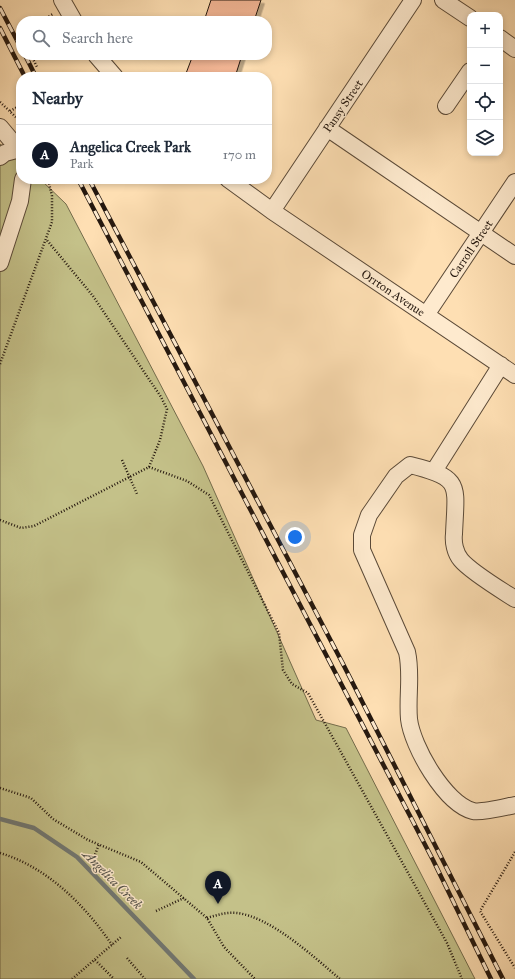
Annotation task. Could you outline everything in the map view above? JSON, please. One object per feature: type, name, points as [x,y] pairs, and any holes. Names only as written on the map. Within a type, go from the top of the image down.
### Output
[{"type":"street","points":[[62,0],[71,16]]},
{"type":"street","name":"Pansy Street","points":[[272,211],[413,0]]},
{"type":"street","points":[[443,0],[467,16]]},
{"type":"street","points":[[503,40],[515,49]]},
{"type":"street","points":[[100,60],[111,72]]},
{"type":"street","points":[[446,106],[467,75]]},
{"type":"street","points":[[0,127],[16,145]]},
{"type":"street","points":[[328,128],[515,256]]},
{"type":"street","points":[[0,157],[16,151]]},
{"type":"street","name":"Carroll Street","points":[[426,315],[515,182]]},
{"type":"street","points":[[0,263],[20,201],[22,184]]},
{"type":"street","name":"Orrton Avenue","points":[[235,184],[272,211],[515,375]]},
{"type":"street","points":[[434,471],[501,365]]},
{"type":"street","points":[[515,599],[460,560],[455,549],[455,490],[451,480],[434,471],[410,465],[396,476],[369,515],[362,535],[362,550],[408,652],[410,663],[409,719],[414,740],[424,759],[446,790],[459,804],[474,811],[515,806]]},
{"type":"path","points":[[34,60],[37,67]]},
{"type":"path","points":[[0,102],[16,117]]},
{"type":"path","points":[[10,111],[16,108]]},
{"type":"path","points":[[0,364],[52,222],[52,196],[49,184]]},
{"type":"path","points":[[0,520],[21,528],[34,526],[149,467],[160,440],[167,409],[161,397],[93,296],[46,239]]},
{"type":"path","points":[[122,460],[137,494]]},
{"type":"path","points":[[149,467],[187,481],[209,495],[280,633],[283,670],[292,684],[308,693],[446,943],[462,979]]},
{"type":"path","points":[[0,788],[31,798],[53,819],[88,840],[141,862],[207,918],[224,946],[255,979]]},
{"type":"path","points":[[93,860],[99,844]]},
{"type":"path","points":[[515,852],[480,911],[515,968]]},
{"type":"path","points":[[0,853],[24,862],[41,871],[86,910],[112,944]]},
{"type":"path","points":[[156,911],[184,898]]},
{"type":"path","points":[[207,918],[222,913],[238,913],[265,922],[306,950],[340,979]]},
{"type":"path","points":[[72,979],[121,937]]},
{"type":"path","points":[[127,958],[145,979]]},
{"type":"path","points":[[95,960],[114,979]]},
{"type":"shaded area","points":[[0,144],[16,157],[16,184],[45,184],[66,204],[203,466],[316,720],[346,728],[475,979],[0,979]]},
{"type":"building","points":[[211,0],[261,0],[256,16],[206,16]]},
{"type":"building","points":[[191,60],[240,60],[237,72],[187,72]]},
{"type":"waterway","name":"Angelica Creek","points":[[0,819],[34,828],[77,857],[194,979]]},
{"type":"railway","points":[[0,8],[16,38]]},
{"type":"railway","points":[[0,28],[16,59]]},
{"type":"railway","points":[[16,60],[22,72]]},
{"type":"railway","points":[[28,60],[34,72]]},
{"type":"railway","points":[[81,184],[433,860],[491,979]]},
{"type":"railway","points":[[92,184],[342,662],[503,979]]},
{"type":"place","name":"Angelica Creek Park","points":[[218,904]]}]
